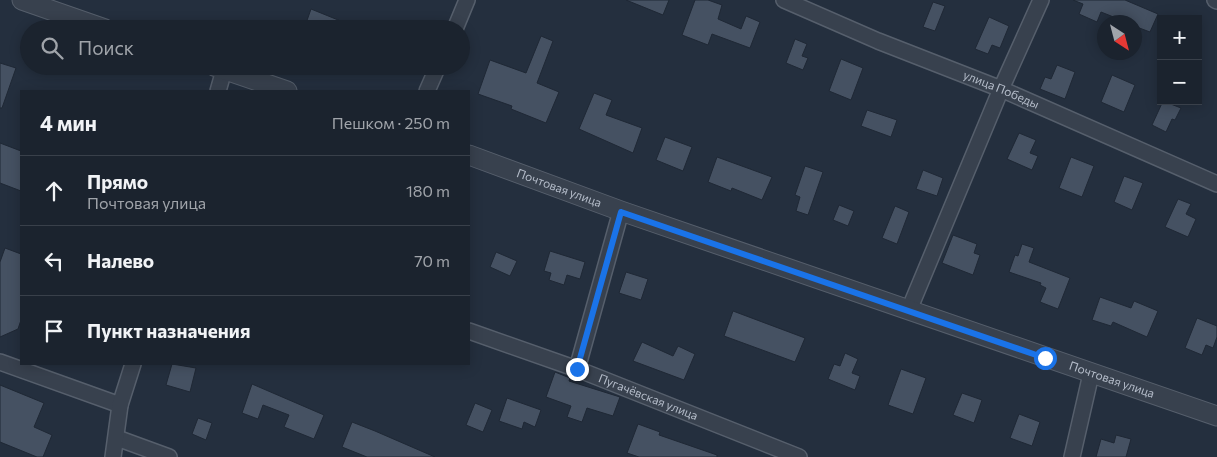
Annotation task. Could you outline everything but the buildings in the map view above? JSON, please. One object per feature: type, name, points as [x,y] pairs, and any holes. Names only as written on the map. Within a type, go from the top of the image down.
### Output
[{"type":"street","points":[[22,0],[79,20]]},
{"type":"street","points":[[459,20],[467,0]]},
{"type":"street","name":"улица Победы","points":[[784,0],[878,41],[1001,89],[1217,184]]},
{"type":"street","points":[[909,310],[1001,89],[1041,0]]},
{"type":"street","points":[[218,90],[219,75]]},
{"type":"street","points":[[240,75],[284,90]]},
{"type":"street","points":[[428,90],[434,75]]},
{"type":"street","name":"Почтовая улица","points":[[470,155],[621,212],[1217,416]]},
{"type":"street","points":[[577,369],[621,212]]},
{"type":"street","name":"Пугачёвская улица","points":[[470,331],[577,369],[799,457]]},
{"type":"street","points":[[0,362],[120,405]]},
{"type":"street","points":[[113,457],[120,405],[133,365]]},
{"type":"street","points":[[1072,457],[1091,374]]},
{"type":"street","points":[[117,438],[169,457]]},
{"type":"route","points":[[577,369],[621,212],[1045,358]]}]
